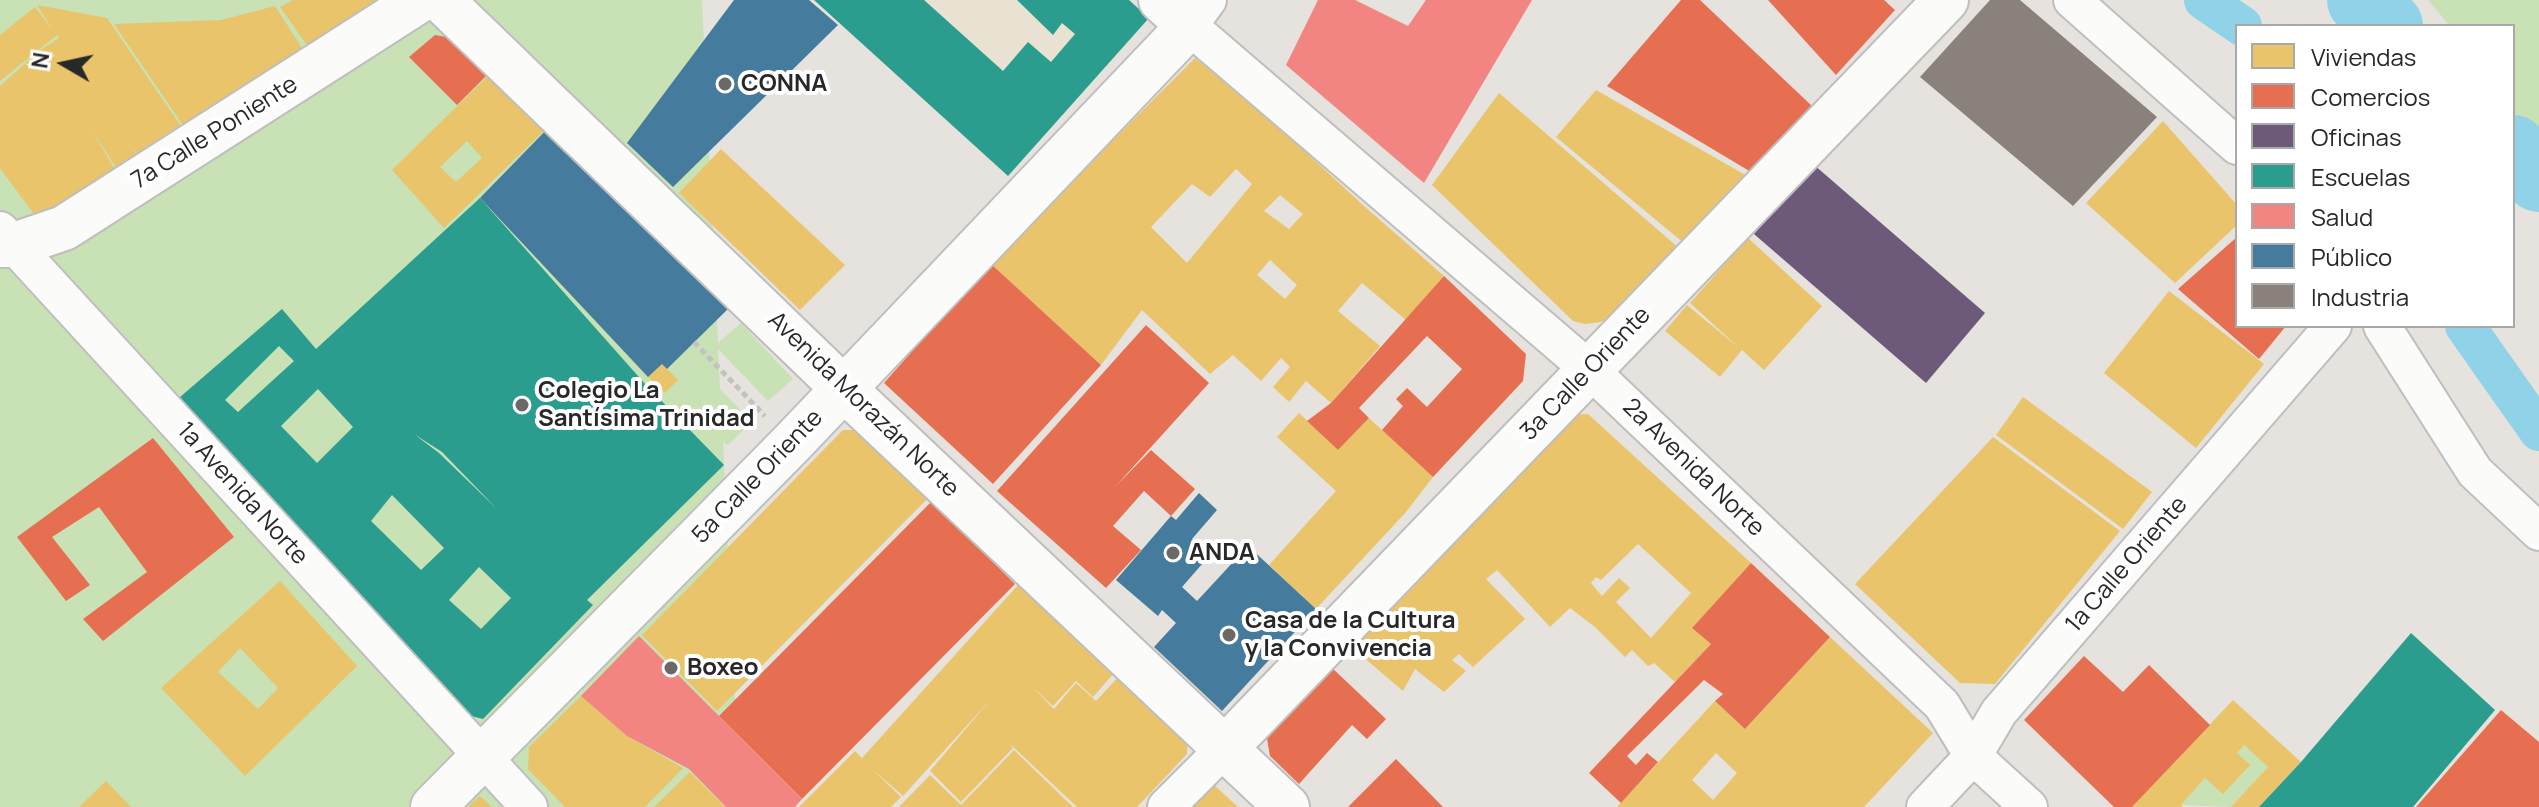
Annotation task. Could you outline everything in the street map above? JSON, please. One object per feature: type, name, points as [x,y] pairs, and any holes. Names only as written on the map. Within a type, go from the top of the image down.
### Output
[{"type":"main road","name":"7a Calle Poniente","points":[[5,240],[64,228],[420,0]]},
{"type":"main road","name":"Avenida Morazán Norte","points":[[441,0],[844,389],[1287,807]]},
{"type":"main road","name":"3a Calle Oriente","points":[[1225,748],[1946,0]]},
{"type":"main road","name":"5a Calle Oriente","points":[[433,807],[844,389],[1186,9]]},
{"type":"street","points":[[2072,0],[2235,144]]},
{"type":"street","name":"2a Avenida Norte","points":[[1186,9],[1590,370],[1942,705],[1973,756],[2029,807]]},
{"type":"street","name":"1a Avenida Norte","points":[[5,240],[529,807]]},
{"type":"street","name":"1a Calle Oriente","points":[[1925,807],[1973,756],[1999,712],[2331,328]]},
{"type":"street","points":[[2383,328],[2475,472],[2539,532]]},
{"type":"street","points":[[1166,807],[1225,748]]},
{"type":"path","points":[[694,342],[765,416]]},
{"type":"shaded area","points":[[814,0],[1129,0],[1149,18],[1008,176]]},
{"type":"green space","points":[[0,0],[702,0],[718,343],[741,323],[793,379],[768,401],[718,349],[720,389],[752,422],[728,445],[723,442],[740,807],[0,807]]},
{"type":"green space","points":[[2428,0],[2539,0],[2539,144],[2515,119],[2515,24],[2448,24]]},
{"type":"green space","points":[[2244,745],[2268,767],[2231,807],[2181,805],[2205,778],[2249,765],[2237,753]]},
{"type":"building: Viviendas","points":[[293,0],[375,0],[309,48],[280,7]]},
{"type":"building: Viviendas","points":[[37,5],[107,18],[187,135],[144,164],[128,142],[143,165],[123,178],[89,126],[117,173],[41,224],[0,168],[0,86],[39,51],[59,38],[57,35],[0,81],[0,35],[35,7],[53,30]]},
{"type":"building: Viviendas","points":[[275,6],[304,51],[189,134],[114,24],[221,20]]},
{"type":"building: Viviendas","points":[[1195,58],[1260,110],[1444,276],[1406,320],[1362,283],[1338,311],[1380,346],[1331,403],[1306,381],[1289,402],[1273,387],[1290,367],[1281,358],[1261,381],[1233,355],[1210,374],[1142,310],[1101,365],[990,263]],"holes":[[[1236,169],[1252,184],[1187,263],[1151,227],[1192,184],[1210,197]],[[1280,195],[1303,214],[1289,229],[1264,211]],[[1270,260],[1297,285],[1285,299],[1257,275]]]},
{"type":"building: Viviendas","points":[[496,68],[552,123],[444,228],[392,170]],"holes":[[[467,141],[482,158],[456,182],[440,167]]]},
{"type":"building: Viviendas","points":[[1596,90],[1749,177],[1685,244],[1556,137]]},
{"type":"building: Viviendas","points":[[1499,93],[1679,248],[1620,313],[1601,322],[1585,324],[1573,321],[1432,185]]},
{"type":"building: Viviendas","points":[[2163,121],[2235,203],[2235,227],[2175,283],[2086,203]]},
{"type":"building: Viviendas","points":[[721,149],[845,265],[800,310],[679,193]]},
{"type":"building: Viviendas","points":[[1748,238],[1822,306],[1764,370],[1742,350],[1720,377],[1665,331],[1687,305],[1739,348],[1690,303]]},
{"type":"building: Viviendas","points":[[2169,291],[2264,364],[2196,448],[2104,373]]},
{"type":"building: Viviendas","points":[[662,364],[678,380],[665,393],[648,377]]},
{"type":"building: Viviendas","points":[[2023,397],[2152,492],[2123,529],[1996,435]]},
{"type":"building: Viviendas","points":[[1299,413],[1338,450],[1369,418],[1433,477],[1406,512],[1316,609],[1269,565],[1336,491],[1277,437]]},
{"type":"building: Viviendas","points":[[1588,414],[1751,563],[1692,628],[1711,644],[1675,682],[1654,663],[1648,666],[1632,650],[1625,657],[1595,627],[1570,608],[1550,627],[1497,570],[1486,579],[1525,619],[1473,667],[1459,654],[1452,660],[1466,671],[1444,692],[1415,669],[1403,691],[1348,644],[1569,415]],"holes":[[[1638,544],[1691,593],[1651,638],[1616,602],[1630,588],[1619,578],[1602,596],[1591,583],[1596,577],[1601,580]]]},
{"type":"building: Viviendas","points":[[843,430],[862,430],[932,494],[717,711],[642,635]]},
{"type":"building: Viviendas","points":[[1993,437],[2120,531],[1995,684],[1960,683],[1855,584]]},
{"type":"building: Viviendas","points":[[280,581],[357,666],[245,776],[161,688]],"holes":[[[240,648],[278,688],[258,709],[218,672]]]},
{"type":"building: Viviendas","points":[[1018,585],[1115,672],[1093,697],[1076,681],[1053,706],[1031,686],[1054,709],[1076,683],[1096,701],[1122,673],[1188,732],[1187,754],[1137,807],[1077,807],[1009,743],[1013,748],[961,802],[930,771],[991,699],[903,796],[871,768],[901,797],[891,807],[799,807],[855,751],[862,758]]},
{"type":"building: Viviendas","points":[[1830,637],[1933,733],[1864,807],[1617,807],[1715,701],[1745,729]],"holes":[[[1716,753],[1737,773],[1713,800],[1692,780]]]},
{"type":"building: Viviendas","points":[[581,696],[627,736],[683,768],[645,807],[565,807],[528,769],[529,747]]},
{"type":"building: Viviendas","points":[[2233,700],[2301,762],[2259,807],[2231,807],[2268,767],[2244,745],[2237,753],[2250,765],[2223,794],[2205,778],[2181,805],[2183,807],[2132,807]]},
{"type":"building: Viviendas","points":[[1014,750],[1073,807],[899,807],[930,775],[961,805]]},
{"type":"building: Viviendas","points":[[690,772],[725,807],[654,807]]},
{"type":"building: Viviendas","points":[[106,781],[131,807],[79,807]]},
{"type":"building: Viviendas","points":[[1213,784],[1238,807],[1192,807]]},
{"type":"building: Viviendas","points":[[480,796],[492,807],[468,807]]},
{"type":"building: Comercios","points":[[1681,0],[1700,0],[1812,106],[1751,172],[1607,86]]},
{"type":"building: Comercios","points":[[1768,0],[1884,0],[1895,10],[1836,75]]},
{"type":"building: Comercios","points":[[435,35],[452,38],[488,74],[457,105],[409,57]]},
{"type":"building: Comercios","points":[[2235,239],[2235,328],[2284,328],[2259,359],[2178,289]]},
{"type":"building: Comercios","points":[[990,263],[1101,365],[993,484],[884,383]]},
{"type":"building: Comercios","points":[[1444,276],[1526,354],[1523,381],[1433,477],[1382,430],[1403,406],[1396,399],[1407,388],[1427,407],[1462,369],[1427,336],[1359,408],[1369,418],[1338,450],[1307,421],[1331,403]]},
{"type":"building: Comercios","points":[[1146,325],[1209,383],[1115,487],[1151,450],[1195,489],[1171,516],[1144,491],[1113,526],[1141,550],[1106,588],[997,491]]},
{"type":"building: Comercios","points":[[153,438],[234,537],[103,641],[83,619],[147,572],[99,507],[52,537],[90,585],[66,601],[17,537]]},
{"type":"building: Comercios","points":[[932,501],[1015,584],[802,799],[719,716]]},
{"type":"building: Comercios","points":[[1751,563],[1830,637],[1745,729],[1715,701],[1723,694],[1704,680],[1627,756],[1636,765],[1647,753],[1658,762],[1621,803],[1589,773],[1711,644],[1692,628]]},
{"type":"building: Comercios","points":[[2084,656],[2123,692],[2149,665],[2210,725],[2132,807],[2114,807],[2024,720]]},
{"type":"building: Comercios","points":[[1330,666],[1386,719],[1367,739],[1352,725],[1299,784],[1270,756],[1266,733]]},
{"type":"building: Comercios","points":[[2501,710],[2539,742],[2539,807],[2416,807]]},
{"type":"building: Comercios","points":[[1396,759],[1443,807],[1348,807]]},
{"type":"building: Oficinas","points":[[1813,164],[1985,313],[1926,383],[1754,234]]},
{"type":"building: Escuelas","points":[[814,0],[924,0],[1003,71],[1028,42],[1051,62],[1075,34],[1062,23],[1053,35],[1017,0],[1129,0],[1149,18],[1008,176]]},
{"type":"building: Escuelas","points":[[480,198],[646,385],[724,465],[587,600],[593,605],[483,719],[471,716],[172,404],[282,309],[316,349]],"holes":[[[279,346],[294,361],[238,412],[225,400]],[[318,389],[353,427],[317,463],[281,426]],[[414,434],[442,452],[496,508],[439,453]],[[392,495],[444,548],[421,570],[371,521]],[[479,567],[511,598],[481,629],[449,600]]]},
{"type":"building: Escuelas","points":[[2411,633],[2495,710],[2413,807],[2259,807],[2301,762]]},
{"type":"building: Salud","points":[[1318,0],[1355,0],[1408,26],[1426,0],[1532,0],[1424,183],[1286,65]]},
{"type":"building: Salud","points":[[639,636],[802,799],[795,807],[726,807],[689,769],[627,736],[581,696]]},
{"type":"building: Público","name":"CONNA","points":[[734,0],[809,0],[838,25],[673,187],[627,143]]},
{"type":"building: Público","points":[[555,121],[732,305],[667,369],[662,364],[648,377],[480,198]]},
{"type":"building: Público","name":"Casa de la Cultura y la Convivencia","points":[[1199,493],[1217,510],[1192,539],[1210,555],[1182,587],[1197,601],[1248,546],[1316,609],[1222,711],[1154,647],[1176,623],[1162,610],[1158,616],[1116,580],[1171,516],[1176,520]]},
{"type":"building: Industria","points":[[1990,0],[2020,0],[2157,117],[2073,206],[1920,77]]},
{"type":"waterway","points":[[2204,0],[2239,24]]},
{"type":"waterway","points":[[2362,0],[2386,24]]},
{"type":"waterway","points":[[2515,152],[2539,177]]},
{"type":"waterway","points":[[2466,328],[2539,431]]},
{"type":"place","name":"CONNA","points":[[725,84]]},
{"type":"place","name":"Colegio La Santísima Trinidad","points":[[522,405]]},
{"type":"place","name":"ANDA","points":[[1173,553]]},
{"type":"place","name":"Casa de la Cultura y la Convivencia","points":[[1229,635]]},
{"type":"place","name":"Boxeo","points":[[671,668]]}]
